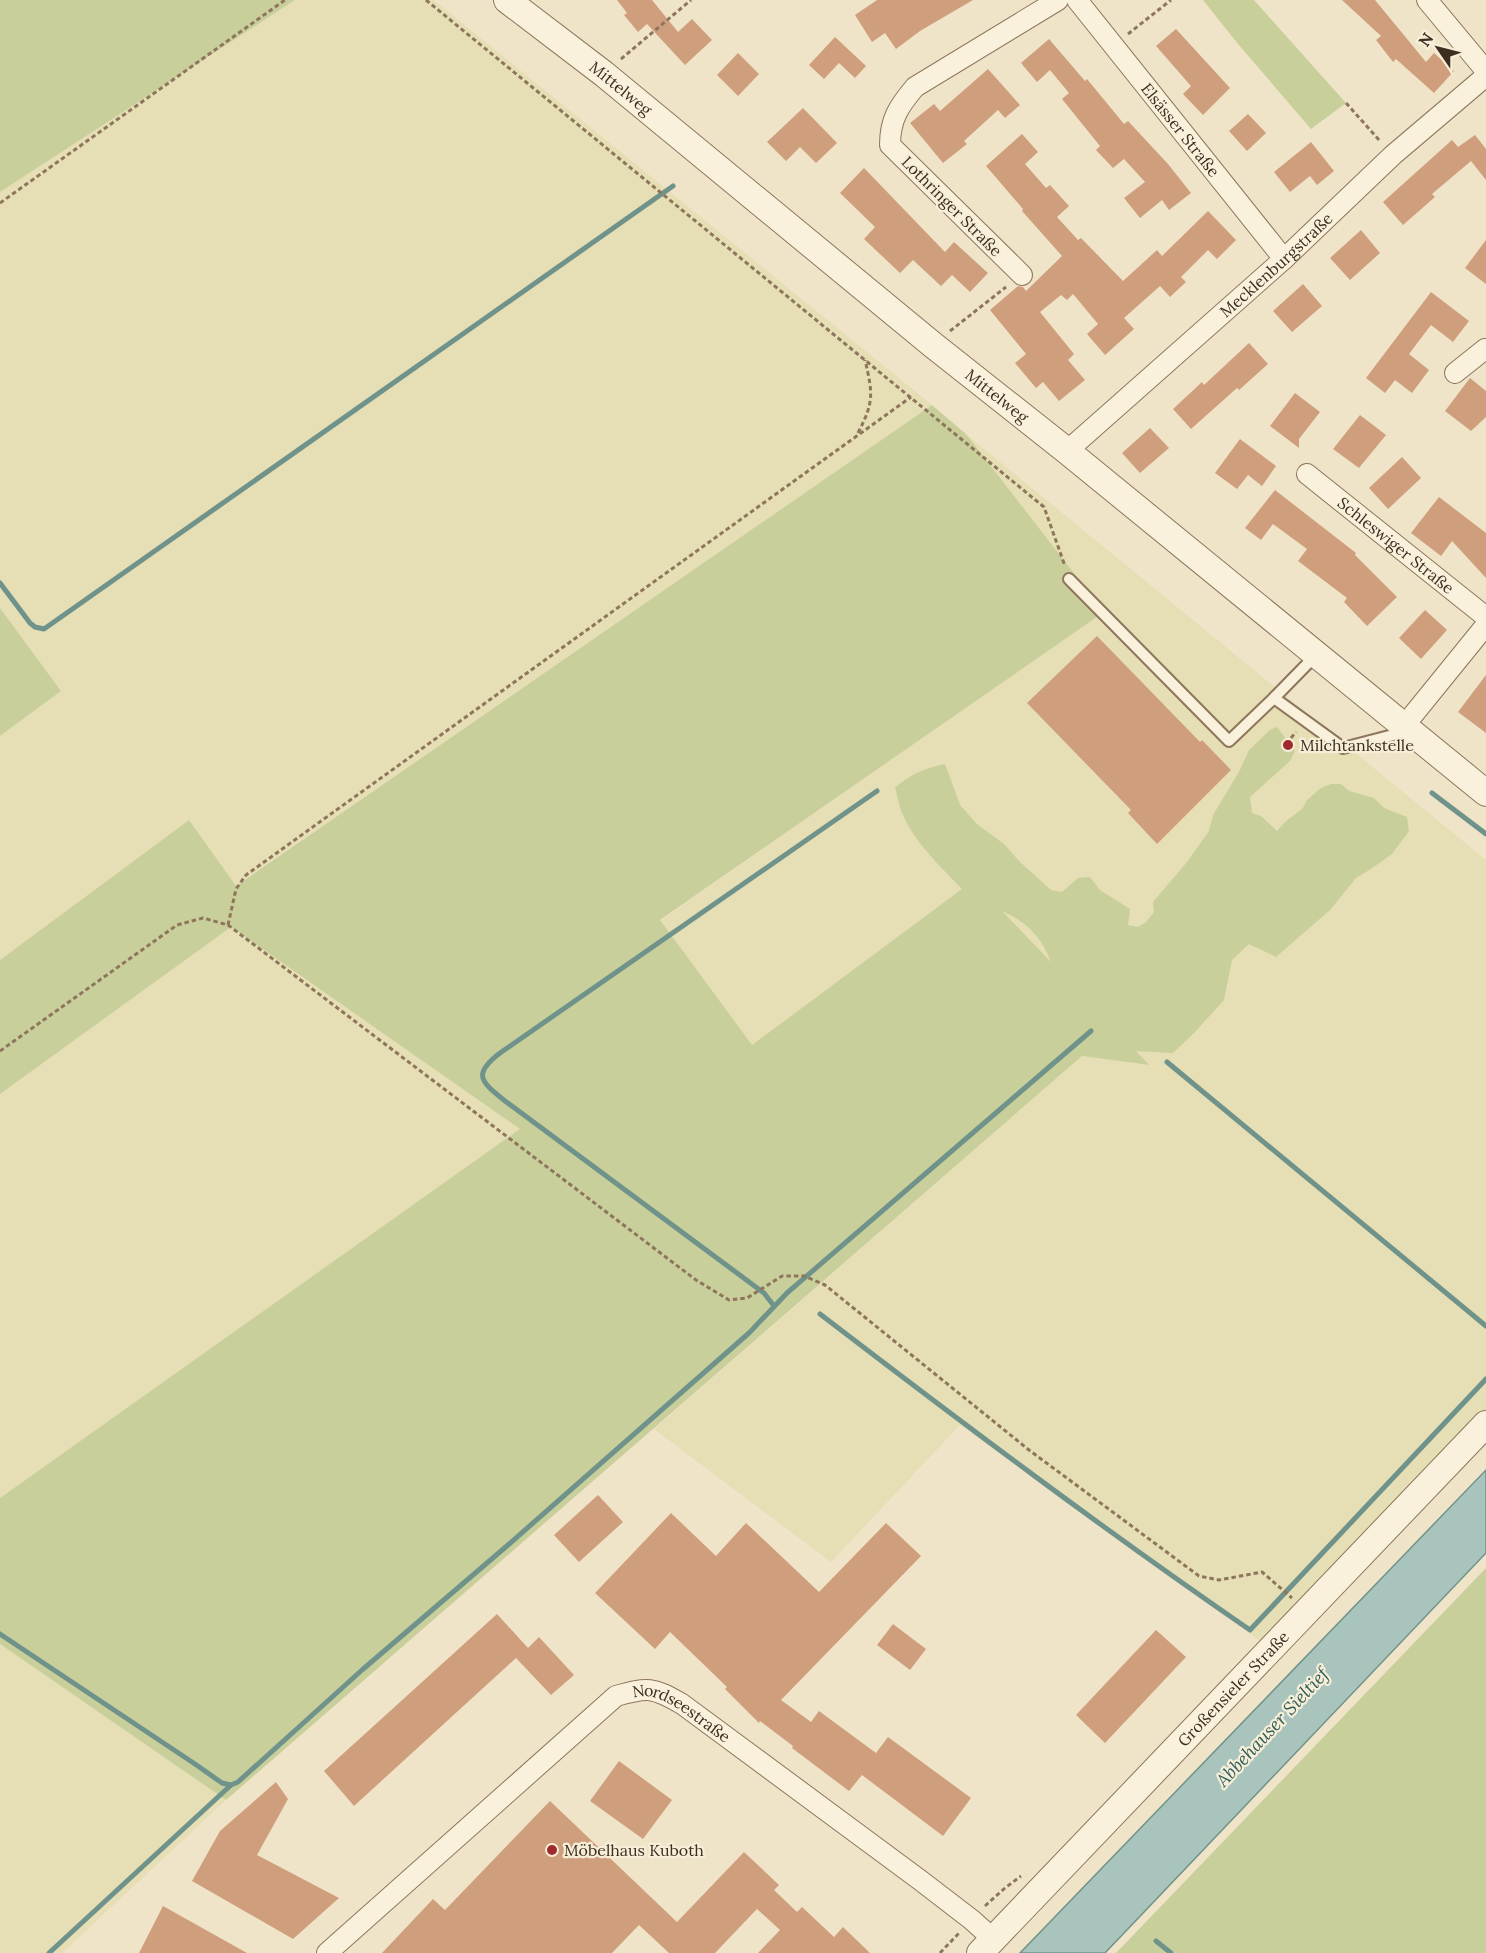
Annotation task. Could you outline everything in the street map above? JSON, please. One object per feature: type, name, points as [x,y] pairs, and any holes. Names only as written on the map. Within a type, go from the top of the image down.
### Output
[{"type":"street","name":"Mittelweg","points":[[507,0],[604,74],[933,345],[1067,451],[1486,793]]},
{"type":"street","name":"Lothringer Straße","points":[[1022,275],[890,145],[890,131],[899,106],[915,87],[1058,0]]},
{"type":"street","name":"Elsässer Straße","points":[[1077,0],[1284,259]]},
{"type":"street","points":[[1427,0],[1486,71]]},
{"type":"street","name":"Mecklenburgstraße","points":[[1067,451],[1284,259],[1393,155],[1486,76]]},
{"type":"street","points":[[1455,373],[1486,349]]},
{"type":"street","name":"Schleswiger Straße","points":[[1307,474],[1486,617]]},
{"type":"street","points":[[1404,726],[1486,625]]},
{"type":"street","name":"Großensieler Straße","points":[[986,1946],[1486,1424]]},
{"type":"street","name":"Nordseestraße","points":[[327,1953],[616,1696],[640,1689],[661,1692],[682,1704],[920,1880],[972,1920],[986,1946]]},
{"type":"lane","points":[[1069,579],[1229,741],[1316,655]]},
{"type":"lane","points":[[1275,698],[1343,748],[1397,734],[1404,726]]},
{"type":"path","points":[[0,203],[285,0]]},
{"type":"path","points":[[426,0],[1044,507],[1069,579]]},
{"type":"path","points":[[604,74],[691,0]]},
{"type":"path","points":[[1114,46],[1171,0]]},
{"type":"path","points":[[1346,103],[1393,155]]},
{"type":"path","points":[[933,345],[1022,275]]},
{"type":"path","points":[[857,435],[870,411],[872,387],[865,360]]},
{"type":"path","points":[[228,925],[236,889],[246,875],[911,397]]},
{"type":"path","points":[[0,1050],[177,925],[203,918],[228,925],[696,1280],[729,1300],[747,1298],[782,1276],[804,1276],[825,1285],[1029,1450],[1198,1576],[1220,1580],[1262,1572],[1278,1585]]},
{"type":"shaded area","points":[[295,0],[434,0],[932,405],[235,886],[189,820],[0,960],[0,736],[61,691],[0,608],[0,192]]},
{"type":"shaded area","points":[[966,434],[1486,860],[1486,1419],[1267,1646],[960,1425],[831,1562],[654,1429],[1082,1056],[1147,1065],[972,882],[752,1045],[660,921],[1103,612]]},
{"type":"shaded area","points":[[231,927],[521,1129],[0,1498],[0,1094]]},
{"type":"shaded area","points":[[0,1644],[226,1800],[62,1953],[0,1953]]},
{"type":"green space","points":[[0,0],[295,0],[0,192]]},
{"type":"green space","points":[[1203,0],[1254,0],[1346,103],[1311,129]]},
{"type":"green space","points":[[932,405],[966,434],[1104,612],[660,920],[752,1045],[962,889],[914,835],[902,812],[895,788],[912,775],[931,767],[945,764],[960,805],[977,824],[1004,844],[1051,890],[1062,892],[1078,878],[1090,877],[1100,890],[1130,909],[1128,925],[1138,927],[1146,922],[1154,912],[1153,902],[1187,862],[1209,831],[1213,815],[1239,772],[1249,750],[1270,730],[1277,727],[1295,751],[1290,761],[1250,797],[1252,813],[1261,816],[1277,831],[1321,788],[1331,784],[1341,784],[1349,791],[1374,798],[1384,808],[1407,817],[1409,831],[1392,854],[1356,878],[1330,910],[1276,957],[1249,944],[1232,960],[1224,1000],[1173,1053],[1136,1051],[1149,1065],[1082,1056],[226,1800],[0,1644],[0,1498],[520,1129],[231,927],[0,1094],[0,960],[189,820],[236,886]],"holes":[[[1002,911],[1019,920],[1038,938],[1051,962]]]},
{"type":"green space","points":[[0,608],[61,691],[0,736]]},
{"type":"green space","points":[[1486,1568],[1486,1953],[1116,1953]]},
{"type":"water","name":"Abbehauser Sieltief","points":[[1486,1470],[1486,1553],[1105,1953],[1020,1953]]},
{"type":"building","points":[[617,0],[652,0],[678,32],[692,19],[712,40],[685,65],[647,24],[638,32],[624,15],[627,13]]},
{"type":"building","points":[[877,0],[973,0],[920,31],[896,49],[885,33],[872,42],[855,15]]},
{"type":"building","points":[[1342,0],[1375,0],[1426,62],[1434,53],[1454,71],[1434,93],[1396,59],[1393,62],[1376,40],[1381,36]]},
{"type":"building","points":[[1176,29],[1230,88],[1203,115],[1183,94],[1191,86],[1156,46]]},
{"type":"building","points":[[835,37],[866,66],[855,78],[839,63],[824,79],[809,65]]},
{"type":"building","points":[[1049,39],[1085,81],[1087,79],[1124,124],[1128,121],[1168,164],[1191,193],[1169,210],[1162,200],[1140,218],[1124,198],[1145,182],[1124,159],[1113,168],[1096,150],[1100,146],[1062,99],[1069,93],[1050,70],[1037,82],[1021,63]]},
{"type":"building","points":[[738,53],[759,74],[738,96],[717,75]]},
{"type":"building","points":[[988,69],[1020,105],[1005,118],[998,110],[964,141],[967,144],[943,163],[910,123],[934,104],[940,111]]},
{"type":"building","points":[[803,108],[837,143],[816,163],[800,147],[786,161],[767,142]]},
{"type":"building","points":[[1248,114],[1266,133],[1247,151],[1229,131]]},
{"type":"building","points":[[1022,134],[1038,152],[1025,164],[1046,188],[1050,185],[1069,206],[1057,217],[1078,240],[1081,238],[1123,281],[1157,250],[1162,256],[1208,211],[1236,240],[1217,259],[1208,250],[1181,277],[1186,282],[1170,297],[1160,286],[1124,318],[1134,329],[1105,355],[1087,334],[1098,324],[1073,294],[1067,300],[1061,295],[1040,312],[1074,354],[1068,360],[1085,380],[1059,401],[1043,382],[1036,388],[1015,363],[1026,354],[990,310],[1018,286],[1023,287],[1026,291],[1062,256],[986,166]]},
{"type":"building","points":[[1475,135],[1486,149],[1486,180],[1471,161],[1432,194],[1435,197],[1403,225],[1383,202],[1452,140],[1458,147]]},
{"type":"building","points":[[1311,142],[1334,171],[1317,185],[1310,176],[1290,192],[1274,172]]},
{"type":"building","points":[[864,168],[945,252],[954,242],[988,273],[970,292],[952,275],[941,286],[913,260],[900,273],[864,239],[875,227],[840,193]]},
{"type":"building","points":[[1361,230],[1380,253],[1350,280],[1330,258]]},
{"type":"building","points":[[1486,240],[1486,284],[1465,268]]},
{"type":"building","points":[[1303,284],[1322,306],[1292,332],[1273,311]]},
{"type":"building","points":[[1431,292],[1469,321],[1453,342],[1431,325],[1409,354],[1429,370],[1412,393],[1395,380],[1385,393],[1366,378]]},
{"type":"building","points":[[1249,343],[1268,364],[1191,429],[1173,409],[1202,382],[1204,385]]},
{"type":"building","points":[[1470,378],[1486,391],[1486,417],[1471,431],[1445,411]]},
{"type":"building","points":[[1295,393],[1320,412],[1299,439],[1299,448],[1270,426]]},
{"type":"building","points":[[1360,415],[1386,435],[1359,468],[1333,449]]},
{"type":"building","points":[[1150,428],[1169,448],[1140,473],[1122,453]]},
{"type":"building","points":[[1240,439],[1276,466],[1262,486],[1248,475],[1237,489],[1215,473]]},
{"type":"building","points":[[1402,457],[1421,478],[1388,509],[1369,488]]},
{"type":"building","points":[[1275,490],[1356,553],[1355,555],[1397,597],[1367,626],[1344,602],[1347,598],[1298,561],[1307,549],[1273,524],[1261,540],[1245,528]]},
{"type":"building","points":[[1439,497],[1486,533],[1486,578],[1452,541],[1441,556],[1411,533]]},
{"type":"building","points":[[1425,610],[1447,630],[1421,659],[1399,638]]},
{"type":"building","points":[[1097,636],[1200,742],[1202,740],[1231,770],[1157,844],[1128,813],[1131,810],[1027,703]]},
{"type":"building","points":[[1486,675],[1486,733],[1458,712]]},
{"type":"building","points":[[598,1495],[623,1522],[579,1562],[554,1535]]},
{"type":"building","points":[[671,1513],[716,1556],[746,1523],[819,1592],[886,1523],[921,1556],[781,1700],[811,1722],[819,1711],[876,1753],[888,1737],[971,1798],[943,1836],[862,1775],[849,1791],[760,1721],[759,1723],[725,1689],[727,1687],[670,1632],[655,1649],[595,1593]]},
{"type":"building","points":[[497,1614],[528,1648],[539,1637],[574,1675],[551,1695],[516,1658],[354,1806],[324,1771]]},
{"type":"building","points":[[893,1624],[926,1649],[910,1670],[877,1645]]},
{"type":"building","points":[[1156,1630],[1186,1657],[1105,1743],[1076,1715]]},
{"type":"building","points":[[619,1761],[672,1800],[643,1839],[590,1801]]},
{"type":"building","points":[[276,1782],[288,1799],[257,1855],[339,1898],[293,1939],[192,1881],[220,1831]]},
{"type":"building","name":"Möbelhaus Kuboth","points":[[550,1801],[677,1922],[744,1852],[779,1885],[774,1890],[797,1912],[802,1907],[834,1937],[843,1927],[870,1953],[758,1953],[780,1930],[757,1909],[715,1953],[669,1953],[639,1925],[612,1953],[382,1953],[433,1899],[445,1910]]},
{"type":"building","points":[[163,1906],[247,1953],[139,1953]]},
{"type":"waterway","points":[[0,583],[30,623],[44,629],[673,186]]},
{"type":"waterway","points":[[774,1306],[764,1293],[490,1089],[483,1078],[483,1073],[485,1067],[500,1053],[877,791]]},
{"type":"waterway","points":[[1432,793],[1486,834]]},
{"type":"waterway","points":[[49,1953],[231,1785],[238,1782],[362,1670],[749,1333],[787,1293],[1091,1031]]},
{"type":"waterway","points":[[1167,1062],[1486,1326]]},
{"type":"waterway","points":[[820,1314],[1033,1475],[1250,1630],[1486,1379]]},
{"type":"waterway","points":[[0,1634],[222,1783],[231,1785]]},
{"type":"waterway","points":[[1156,1941],[1171,1953]]},
{"type":"place","name":"Milchtankstelle","points":[[1288,745]]},
{"type":"place","name":"Möbelhaus Kuboth","points":[[552,1850]]}]
